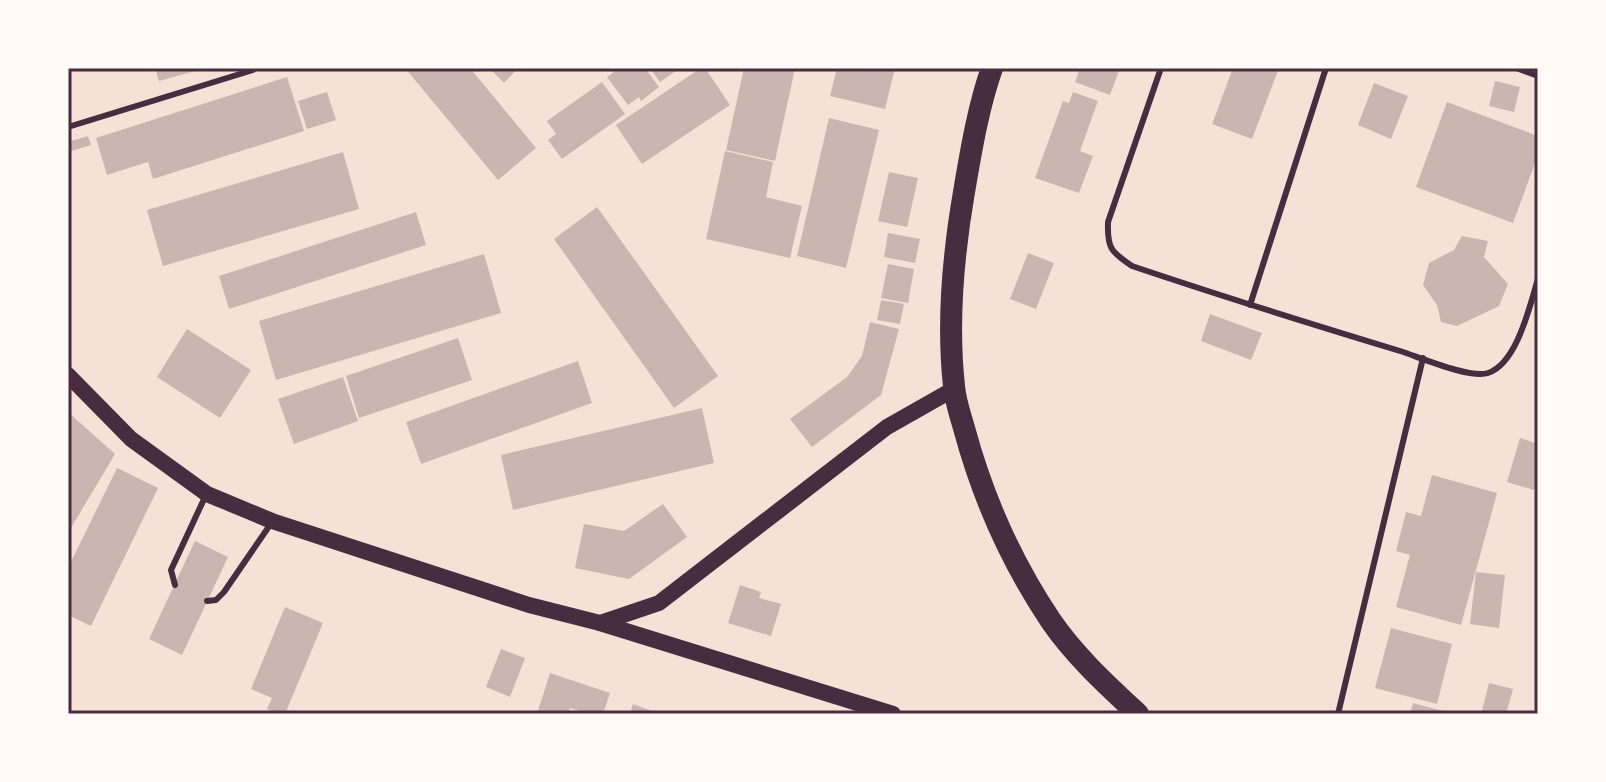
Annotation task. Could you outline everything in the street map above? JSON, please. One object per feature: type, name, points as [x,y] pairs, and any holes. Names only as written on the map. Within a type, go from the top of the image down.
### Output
[{"type":"highway","points":[[992,68],[980,107],[958,225],[952,290],[954,389],[971,455],[993,513],[1020,568],[1051,621],[1092,672],[1138,714]]},
{"type":"main road","points":[[68,375],[131,439],[207,494],[272,521],[529,605],[600,623],[893,714]]},
{"type":"main road","points":[[600,623],[659,603],[887,427],[954,389]]},
{"type":"lane","points":[[1161,68],[1108,222],[1107,241],[1115,255],[1132,266],[1423,358],[1473,373],[1487,374],[1502,365],[1511,354],[1538,279]]},
{"type":"lane","points":[[1250,305],[1326,68]]},
{"type":"lane","points":[[1521,69],[1538,76]]},
{"type":"lane","points":[[68,127],[253,70]]},
{"type":"lane","points":[[1528,310],[1538,314]]},
{"type":"lane","points":[[1338,714],[1423,358]]},
{"type":"lane","points":[[175,585],[171,570],[207,494]]},
{"type":"lane","points":[[207,601],[216,600],[224,592],[272,521]]},
{"type":"building","points":[[155,68],[202,68],[202,69],[159,81]]},
{"type":"building","points":[[405,68],[470,68],[536,148],[498,180]]},
{"type":"building","points":[[489,68],[518,68],[504,83]]},
{"type":"building","points":[[619,68],[645,68],[659,87],[641,101],[639,97],[628,105],[607,77]]},
{"type":"building","points":[[650,68],[680,68],[660,82]]},
{"type":"building","points":[[705,68],[730,105],[642,164],[616,125]]},
{"type":"building","points":[[744,68],[795,68],[775,161],[726,150]]},
{"type":"building","points":[[837,68],[895,68],[885,109],[830,96]]},
{"type":"building","points":[[1080,68],[1120,68],[1110,95],[1075,82]]},
{"type":"building","points":[[1233,68],[1279,68],[1252,139],[1212,124]]},
{"type":"building","points":[[287,77],[304,131],[153,179],[148,162],[107,175],[96,138]]},
{"type":"building","points":[[1495,81],[1520,87],[1514,112],[1489,106]]},
{"type":"building","points":[[602,82],[625,114],[562,159],[548,140],[556,134],[547,121]]},
{"type":"building","points":[[1374,83],[1408,96],[1391,139],[1358,125]]},
{"type":"building","points":[[327,92],[336,120],[307,129],[298,101]]},
{"type":"building","points":[[1073,92],[1098,101],[1080,151],[1093,156],[1079,193],[1035,178],[1063,101],[1069,103]]},
{"type":"building","points":[[1447,102],[1538,136],[1538,155],[1513,223],[1416,187]]},
{"type":"building","points":[[829,118],[879,130],[846,268],[797,256]]},
{"type":"building","points":[[88,136],[91,145],[68,152],[68,142]]},
{"type":"building","points":[[725,151],[773,162],[766,197],[802,206],[790,258],[706,239]]},
{"type":"building","points":[[343,152],[359,209],[163,266],[147,210]]},
{"type":"building","points":[[889,172],[918,178],[907,227],[878,221]]},
{"type":"building","points":[[597,207],[718,376],[674,408],[554,239]]},
{"type":"building","points":[[416,212],[426,245],[229,309],[219,276]]},
{"type":"building","points":[[888,233],[920,239],[915,263],[884,257]]},
{"type":"building","points":[[1462,236],[1488,241],[1484,257],[1508,284],[1499,306],[1457,326],[1441,322],[1437,305],[1423,285],[1429,263],[1454,250]]},
{"type":"building","points":[[1028,253],[1054,263],[1036,309],[1010,299]]},
{"type":"building","points":[[484,254],[501,313],[276,380],[259,321]]},
{"type":"building","points":[[888,264],[914,269],[908,303],[881,298]]},
{"type":"building","points":[[881,300],[904,304],[900,324],[877,320]]},
{"type":"building","points":[[1210,314],[1262,333],[1251,360],[1201,341]]},
{"type":"building","points":[[870,322],[899,329],[881,395],[812,447],[790,419],[847,377],[862,356]]},
{"type":"building","points":[[187,329],[251,370],[220,418],[157,377]]},
{"type":"building","points":[[458,338],[472,380],[359,418],[346,376]]},
{"type":"building","points":[[578,361],[592,403],[421,464],[406,422]]},
{"type":"building","points":[[343,377],[358,421],[294,444],[278,399]]},
{"type":"building","points":[[702,408],[714,463],[513,510],[501,455]]},
{"type":"building","points":[[68,412],[115,454],[68,533]]},
{"type":"building","points":[[1520,438],[1538,444],[1538,478],[1534,490],[1507,482]]},
{"type":"building","points":[[117,468],[158,488],[91,626],[68,615],[68,568]]},
{"type":"building","points":[[1432,475],[1497,493],[1461,625],[1396,607],[1410,555],[1396,551],[1406,512],[1421,516]]},
{"type":"building","points":[[663,504],[687,537],[629,579],[575,568],[584,524],[624,531]]},
{"type":"building","points":[[195,541],[228,557],[182,655],[149,639]]},
{"type":"building","points":[[1476,572],[1505,575],[1499,628],[1470,624]]},
{"type":"building","points":[[740,585],[761,592],[759,598],[781,604],[771,636],[728,623]]},
{"type":"building","points":[[285,607],[323,623],[285,714],[279,714],[267,709],[272,698],[251,689]]},
{"type":"building","points":[[1391,628],[1452,644],[1437,704],[1375,688]]},
{"type":"building","points":[[501,649],[525,658],[510,697],[486,687]]},
{"type":"building","points":[[550,673],[610,693],[603,714],[589,714],[570,708],[568,714],[537,714]]},
{"type":"building","points":[[1489,683],[1513,689],[1506,714],[1481,714]]},
{"type":"building","points":[[1413,703],[1450,713],[1450,714],[1410,714]]},
{"type":"building","points":[[633,704],[660,714],[630,714]]}]
